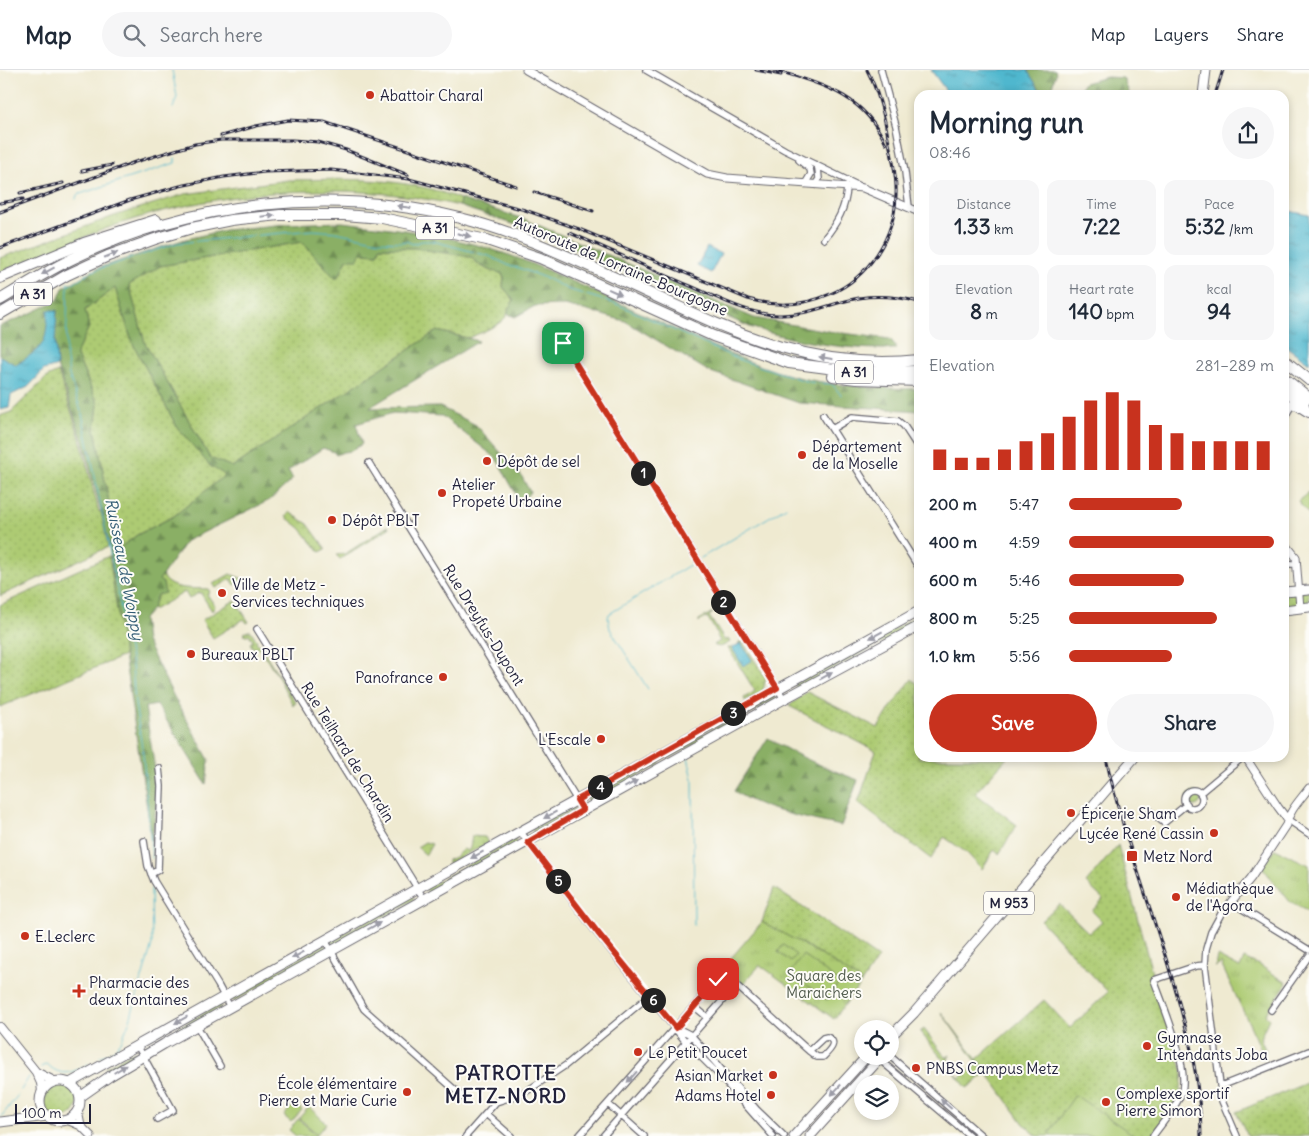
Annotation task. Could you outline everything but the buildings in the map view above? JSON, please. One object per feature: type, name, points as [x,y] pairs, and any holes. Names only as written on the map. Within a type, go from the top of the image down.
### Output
[{"type":"highway","name":"Autoroute de Lorraine-Bourgogne","points":[[0,300],[47,272],[100,246],[149,228],[209,213],[278,203],[329,202],[383,205],[460,218],[536,243],[711,321],[772,345],[841,360],[875,362],[914,359]]},
{"type":"highway","points":[[0,278],[84,243],[141,223],[192,212],[209,213]]},
{"type":"highway","name":"Autoroute de Lorraine-Bourgogne","points":[[0,314],[67,275],[100,260],[155,239],[192,228],[231,220],[280,215],[344,215],[382,218],[487,240],[540,258],[713,336],[789,363],[858,372],[914,371]]},
{"type":"highway","points":[[789,363],[811,371],[856,380],[914,381]]},
{"type":"highway","points":[[1289,363],[1307,376]]},
{"type":"highway","points":[[1289,372],[1309,386]]},
{"type":"highway","points":[[1289,382],[1309,398]]},
{"type":"highway","points":[[1289,393],[1309,411]]},
{"type":"highway","points":[[1289,405],[1296,404],[1309,411]]},
{"type":"main road","points":[[1204,90],[1206,70]]},
{"type":"main road","points":[[1289,592],[1309,590]]},
{"type":"main road","points":[[1289,610],[1304,608]]},
{"type":"main road","points":[[70,1083],[84,1077],[224,996],[777,688],[914,615]]},
{"type":"main road","points":[[80,1097],[91,1088],[143,1056],[196,1026],[583,810],[914,629]]},
{"type":"main road","name":"M 953","points":[[899,1028],[1131,762]]},
{"type":"main road","name":"M 953","points":[[899,1035],[907,1026],[914,1013]]},
{"type":"main road","points":[[0,1027],[36,1072],[41,1082],[40,1103],[26,1118]]},
{"type":"main road","points":[[794,1135],[859,1065]]},
{"type":"main road","points":[[810,1136],[873,1065]]},
{"type":"main road","points":[[36,1072],[54,1081]]},
{"type":"main road","points":[[40,1103],[47,1116],[56,1121],[67,1120],[75,1115],[78,1110],[80,1097],[78,1091],[70,1083],[62,1080],[54,1081],[42,1092]]},
{"type":"main road","points":[[2,1122],[47,1116]]},
{"type":"street","points":[[526,70],[707,174],[727,178],[863,188]]},
{"type":"street","points":[[646,70],[785,151],[810,169],[810,174],[805,184]]},
{"type":"street","points":[[881,70],[896,126],[905,172],[909,208]]},
{"type":"street","points":[[785,151],[914,210]]},
{"type":"street","points":[[814,185],[819,179],[816,165]]},
{"type":"street","points":[[824,239],[840,218],[846,199],[847,187]]},
{"type":"street","points":[[562,341],[784,699]]},
{"type":"street","points":[[823,415],[914,560]]},
{"type":"street","points":[[832,429],[852,417],[898,422],[904,426],[914,441]]},
{"type":"street","name":"Rue Dreyfus-Dupont","points":[[369,464],[583,810]]},
{"type":"street","points":[[1289,548],[1294,553],[1297,564],[1298,591],[1304,608]]},
{"type":"street","points":[[1289,564],[1297,564]]},
{"type":"street","name":"Rue Teilhard de Chardin","points":[[257,628],[424,899]]},
{"type":"street","points":[[1200,793],[1239,762]]},
{"type":"street","points":[[1247,762],[1287,819],[1309,834]]},
{"type":"street","points":[[151,874],[158,870],[161,786],[158,768]]},
{"type":"street","points":[[1237,1136],[1223,1105],[1205,965],[1206,949],[1211,932],[1222,912],[1261,864],[1286,825],[1287,819],[1309,788]]},
{"type":"street","points":[[1193,790],[1200,793],[1202,799],[1200,805],[1193,808],[1184,799],[1187,792],[1193,790]]},
{"type":"street","points":[[1150,811],[1162,822],[1165,822],[1187,804]]},
{"type":"street","points":[[520,831],[598,933],[686,1042],[718,1074],[773,1136]]},
{"type":"street","points":[[144,841],[151,874],[230,1007]]},
{"type":"street","points":[[1231,902],[1309,950]]},
{"type":"street","points":[[325,940],[364,1009],[464,1098]]},
{"type":"street","points":[[1271,1010],[1309,956]]},
{"type":"street","points":[[1153,1136],[1180,1096],[1184,1081],[1171,1026],[1154,980],[1196,966],[1205,965]]},
{"type":"street","points":[[580,1136],[720,978],[728,978],[732,985],[731,991],[603,1136]]},
{"type":"street","points":[[732,985],[736,985],[809,1051]]},
{"type":"street","points":[[466,1136],[496,1102],[524,1093],[566,1065],[649,996]]},
{"type":"street","points":[[695,1006],[707,1017]]},
{"type":"street","points":[[196,1026],[220,1066]]},
{"type":"street","points":[[676,1028],[691,1035],[757,1110],[784,1136]]},
{"type":"street","points":[[137,1045],[173,1110],[157,1119]]},
{"type":"street","points":[[1221,1086],[1309,1051]]},
{"type":"street","points":[[899,1064],[982,1136]]},
{"type":"street","points":[[887,1065],[970,1136]]},
{"type":"street","points":[[608,1104],[644,1136]]},
{"type":"street","points":[[78,1110],[81,1126]]},
{"type":"street","points":[[486,1114],[511,1136]]},
{"type":"street","points":[[67,1120],[81,1126],[92,1136]]},
{"type":"green space","points":[[1027,70],[1055,70],[1056,74],[1053,83],[1054,90],[1040,90]]},
{"type":"green space","points":[[1107,77],[1123,78],[1128,90],[1079,90],[1084,83]]},
{"type":"green space","points":[[288,180],[375,180],[418,186],[460,199],[459,206],[416,198],[326,191],[280,192],[235,197],[147,215],[92,234],[0,272],[0,258],[117,215],[185,194]]},
{"type":"green space","points":[[460,199],[524,219],[754,318],[834,332],[890,339],[896,349],[822,344],[750,327],[531,230],[459,206]]},
{"type":"green space","points":[[342,222],[454,239],[520,259],[692,337],[748,361],[791,376],[834,384],[914,389],[914,411],[799,403],[708,371],[625,321],[565,305],[535,306],[515,317],[508,314],[508,309],[514,300],[503,287],[504,278],[501,273],[484,267],[471,257],[415,248],[380,247],[378,254],[360,253],[358,259],[347,259],[336,279],[302,242],[160,266],[129,285],[145,343],[210,458],[233,467],[437,331],[479,341],[369,408],[440,407],[476,425],[521,475],[530,492],[521,503],[496,458],[442,416],[393,413],[356,424],[362,444],[351,451],[336,455],[334,452],[323,448],[288,471],[293,479],[270,500],[186,541],[159,580],[163,583],[165,593],[157,595],[152,609],[143,619],[146,641],[209,760],[206,784],[157,705],[145,707],[158,788],[152,841],[113,582],[110,547],[83,442],[57,366],[55,340],[57,310],[47,327],[45,341],[36,352],[16,365],[0,356],[0,326],[58,300],[63,288],[98,268],[186,239],[225,230],[286,224]],"holes":[[[115,288],[132,342],[177,427],[210,466],[225,475],[174,516],[137,535],[118,549],[95,429],[98,404],[76,354],[89,327],[85,310]]]},
{"type":"green space","points":[[302,242],[336,278],[339,276],[347,259],[360,253],[378,254],[380,247],[415,248],[471,257],[484,268],[501,273],[504,278],[503,287],[514,300],[504,319],[483,332],[468,338],[437,331],[232,468],[210,458],[145,343],[129,285],[160,266]]},
{"type":"green space","points":[[115,288],[132,342],[177,427],[226,475],[174,516],[137,535],[118,549],[95,429],[98,404],[76,354],[89,327],[85,310]]},
{"type":"green space","points":[[58,372],[80,438],[99,512],[101,511],[108,547],[0,596],[0,416],[11,412],[47,377]]},
{"type":"green space","points":[[1309,492],[1309,515],[1298,501]]},
{"type":"green space","points":[[289,512],[308,524],[326,549],[320,552],[300,528],[286,517]]},
{"type":"green space","points":[[388,526],[389,528],[340,559],[336,555],[345,554]]},
{"type":"green space","points":[[109,556],[124,656],[0,707],[0,605]]},
{"type":"green space","points":[[162,574],[169,583],[181,588],[208,589],[210,592],[207,594],[215,606],[212,611],[200,592],[189,599],[185,592],[152,609]]},
{"type":"green space","points":[[230,574],[246,580],[235,585],[231,579],[216,588],[213,584]]},
{"type":"green space","points":[[1309,590],[1309,607],[1289,609],[1289,592]]},
{"type":"green space","points":[[235,600],[249,622],[247,623],[244,619],[213,638],[202,620]]},
{"type":"green space","points":[[713,613],[709,616],[725,641],[728,639],[730,642],[722,646],[714,645],[720,641],[707,617],[699,622],[699,620]]},
{"type":"green space","points":[[914,618],[914,626],[799,687],[795,686],[795,684]]},
{"type":"green space","points":[[251,631],[256,642],[296,703],[293,705],[276,673],[258,647],[253,648],[250,643],[253,641],[249,634],[245,636],[244,633]]},
{"type":"green space","points":[[742,641],[766,678],[763,691],[745,701],[744,698],[755,691],[728,648],[732,648],[743,666],[741,643],[738,645]]},
{"type":"green space","points":[[912,679],[914,681],[914,762],[1003,762],[975,793],[1017,825],[999,854],[994,850],[982,869],[967,853],[944,837],[931,859],[858,803],[876,751],[789,706],[807,692],[878,728]]},
{"type":"green space","points":[[774,695],[776,699],[669,758],[666,755]]},
{"type":"green space","points":[[768,738],[811,761],[858,780],[841,826],[771,809],[734,791]]},
{"type":"green space","points":[[659,759],[660,764],[590,803],[588,802],[587,798]]},
{"type":"green space","points":[[1194,792],[1199,794],[1201,799],[1199,804],[1194,806],[1189,804],[1187,799],[1189,794]]},
{"type":"green space","points":[[574,807],[575,811],[535,833],[533,832],[532,829]]},
{"type":"green space","points":[[472,836],[485,837],[488,843],[448,864],[448,860],[455,857],[463,849],[468,851]]},
{"type":"green space","points":[[515,839],[516,844],[429,892],[426,890],[426,888]]},
{"type":"green space","points":[[425,842],[432,844],[426,855],[417,847]]},
{"type":"green space","points":[[1118,845],[1154,980],[1183,1072],[1180,1096],[1152,1136],[1037,1136],[1024,1124],[977,1059],[1044,1000],[1070,1028],[1108,992],[1041,921],[1059,904],[1089,933],[1102,921],[1092,911],[1103,899],[1086,883]]},
{"type":"green space","points":[[1275,849],[1309,865],[1309,912],[1291,903],[1262,867]]},
{"type":"green space","points":[[774,888],[878,958],[862,982],[815,951],[762,922]]},
{"type":"green space","points":[[411,895],[414,898],[413,900],[334,945],[331,941]]},
{"type":"green space","name":"Square des Maraichers","points":[[762,922],[815,951],[862,982],[834,1019],[760,965],[743,984],[725,965]]},
{"type":"green space","points":[[325,944],[327,949],[234,1001],[231,999],[230,997]]},
{"type":"green space","points":[[783,945],[796,955],[791,962],[778,952]]},
{"type":"green space","points":[[803,955],[839,982],[827,1000],[790,973]]},
{"type":"green space","points":[[1217,956],[1240,968],[1244,958],[1261,966],[1287,983],[1265,1015],[1269,1019],[1260,1038],[1266,1051],[1263,1053],[1221,964],[1215,967]]},
{"type":"green space","points":[[220,1004],[220,1008],[168,1039],[150,1048],[146,1045]]},
{"type":"green space","points":[[941,1012],[987,1073],[967,1088],[920,1032],[924,1029],[946,1058],[950,1055],[948,1059],[950,1062],[948,1064],[959,1078],[978,1064]]},
{"type":"green space","points":[[134,1051],[135,1056],[109,1072],[106,1067]]},
{"type":"green space","points":[[1309,1082],[1309,1136],[1248,1136],[1236,1112]]},
{"type":"green space","points":[[61,1084],[73,1089],[78,1101],[73,1113],[61,1118],[49,1113],[44,1101],[49,1089]]},
{"type":"green space","points":[[1075,1095],[1135,1136],[1053,1136],[1049,1133]]},
{"type":"green space","points":[[294,1103],[302,1110],[291,1122],[284,1116]]},
{"type":"green space","points":[[309,1107],[326,1123],[317,1134],[299,1118]]},
{"type":"green space","points":[[298,1119],[317,1135],[296,1136],[289,1130]]},
{"type":"water","points":[[931,70],[1027,70],[1040,90],[945,90]]},
{"type":"water","points":[[1289,211],[1309,215],[1309,363],[1289,349]]},
{"type":"water","points":[[707,247],[721,254],[711,273],[697,266]]},
{"type":"water","points":[[48,310],[57,310],[55,340],[57,366],[44,370],[28,387],[11,395],[9,408],[0,410],[0,356],[16,365],[39,348],[45,338]]},
{"type":"water","points":[[741,643],[752,660],[743,666],[732,648]]},
{"type":"waterway","name":"Ruisseau de Woippy","points":[[172,70],[177,97],[173,108]]},
{"type":"waterway","name":"Ruisseau de Woippy","points":[[76,199],[77,195],[175,163],[175,158]]},
{"type":"waterway","points":[[68,283],[68,286],[90,272],[177,243],[313,230],[336,232],[379,241],[406,241],[413,244],[422,241],[433,241],[489,256],[512,267],[548,279],[567,289],[619,305],[740,360],[809,382],[832,384],[841,395]]},
{"type":"waterway","name":"Ruisseau de Woippy","points":[[68,287],[66,352],[69,375],[82,414],[132,664],[135,703],[143,754],[152,858]]},
{"type":"waterway","points":[[701,558],[786,507]]},
{"type":"waterway","points":[[648,689],[610,629],[609,614],[693,563]]},
{"type":"waterway","points":[[688,757],[693,779],[694,925]]},
{"type":"waterway","name":"Ruisseau de Woippy","points":[[100,1057],[112,1052],[121,1042],[130,1020],[152,944],[151,889]]},
{"type":"waterway","name":"Ruisseau de Woippy","points":[[41,1067],[47,1064],[57,1071],[67,1073],[88,1064]]},
{"type":"waterway","name":"Ruisseau de Woippy","points":[[21,1090],[29,1077]]},
{"type":"waterway","name":"Ruisseau de Woippy","points":[[1,1117],[18,1095]]},
{"type":"railway","points":[[756,70],[781,75]]},
{"type":"railway","points":[[775,70],[840,94],[866,113],[877,127],[886,144]]},
{"type":"railway","points":[[0,248],[130,200],[180,186],[224,177],[265,172],[331,170],[409,179],[525,210],[579,229],[758,302],[789,304],[810,301],[830,294],[856,278],[877,254],[891,226],[896,189],[893,162],[881,105],[867,70]]},
{"type":"railway","points":[[1217,90],[1223,70]]},
{"type":"railway","points":[[221,136],[256,126],[288,120],[324,122],[516,186]]},
{"type":"railway","points":[[0,212],[135,162],[195,144],[221,140],[318,142],[346,150],[408,175]]},
{"type":"railway","points":[[82,171],[112,165]]},
{"type":"railway","points":[[20,193],[63,183]]},
{"type":"railway","points":[[534,192],[593,211]]},
{"type":"railway","points":[[0,203],[23,199]]},
{"type":"railway","points":[[570,233],[732,304],[755,312],[789,315],[866,297],[889,297],[914,301]]},
{"type":"railway","points":[[1107,762],[1127,836],[1186,1028],[1198,1092],[1201,1136]]},
{"type":"place","name":"Abattoir Charal","points":[[370,95]]},
{"type":"place","name":"Département de la Moselle","points":[[802,455]]},
{"type":"place","name":"Dépôt de sel","points":[[487,461]]},
{"type":"place","name":"Atelier Propeté Urbaine","points":[[442,493]]},
{"type":"place","name":"Dépôt PBLT","points":[[332,520]]},
{"type":"place","name":"Ville de Metz - Services techniques","points":[[222,593]]},
{"type":"place","name":"Bureaux PBLT","points":[[191,654]]},
{"type":"place","name":"Panofrance","points":[[443,677]]},
{"type":"place","name":"L'Escale","points":[[601,739]]},
{"type":"place","name":"Épicerie Sham","points":[[1071,813]]},
{"type":"place","name":"Lycée René Cassin","points":[[1214,833]]},
{"type":"place","name":"Metz Nord","points":[[1132,856]]},
{"type":"place","name":"Médiathèque de l'Agora","points":[[1176,897]]},
{"type":"place","name":"E.Leclerc","points":[[25,936]]},
{"type":"place","name":"Pharmacie des deux fontaines","points":[[79,991]]},
{"type":"place","name":"Gymnase Intendants Joba","points":[[1147,1046]]},
{"type":"place","name":"Le Petit Poucet","points":[[638,1052]]},
{"type":"place","name":"PNBS Campus Metz","points":[[916,1068]]},
{"type":"place","name":"Asian Market","points":[[773,1075]]},
{"type":"place","name":"École élémentaire Pierre et Marie Curie","points":[[407,1092]]},
{"type":"place","name":"Adams Hotel","points":[[771,1095]]},
{"type":"place","name":"Complexe sportif Pierre Simon","points":[[1106,1102]]},
{"type":"district","name":"PATROTTE METZ-NORD","points":[[506,1084]]},
{"type":"route","points":[[563,343],[777,688],[577,800],[583,810],[528,842],[598,933],[676,1028],[718,979]]}]
